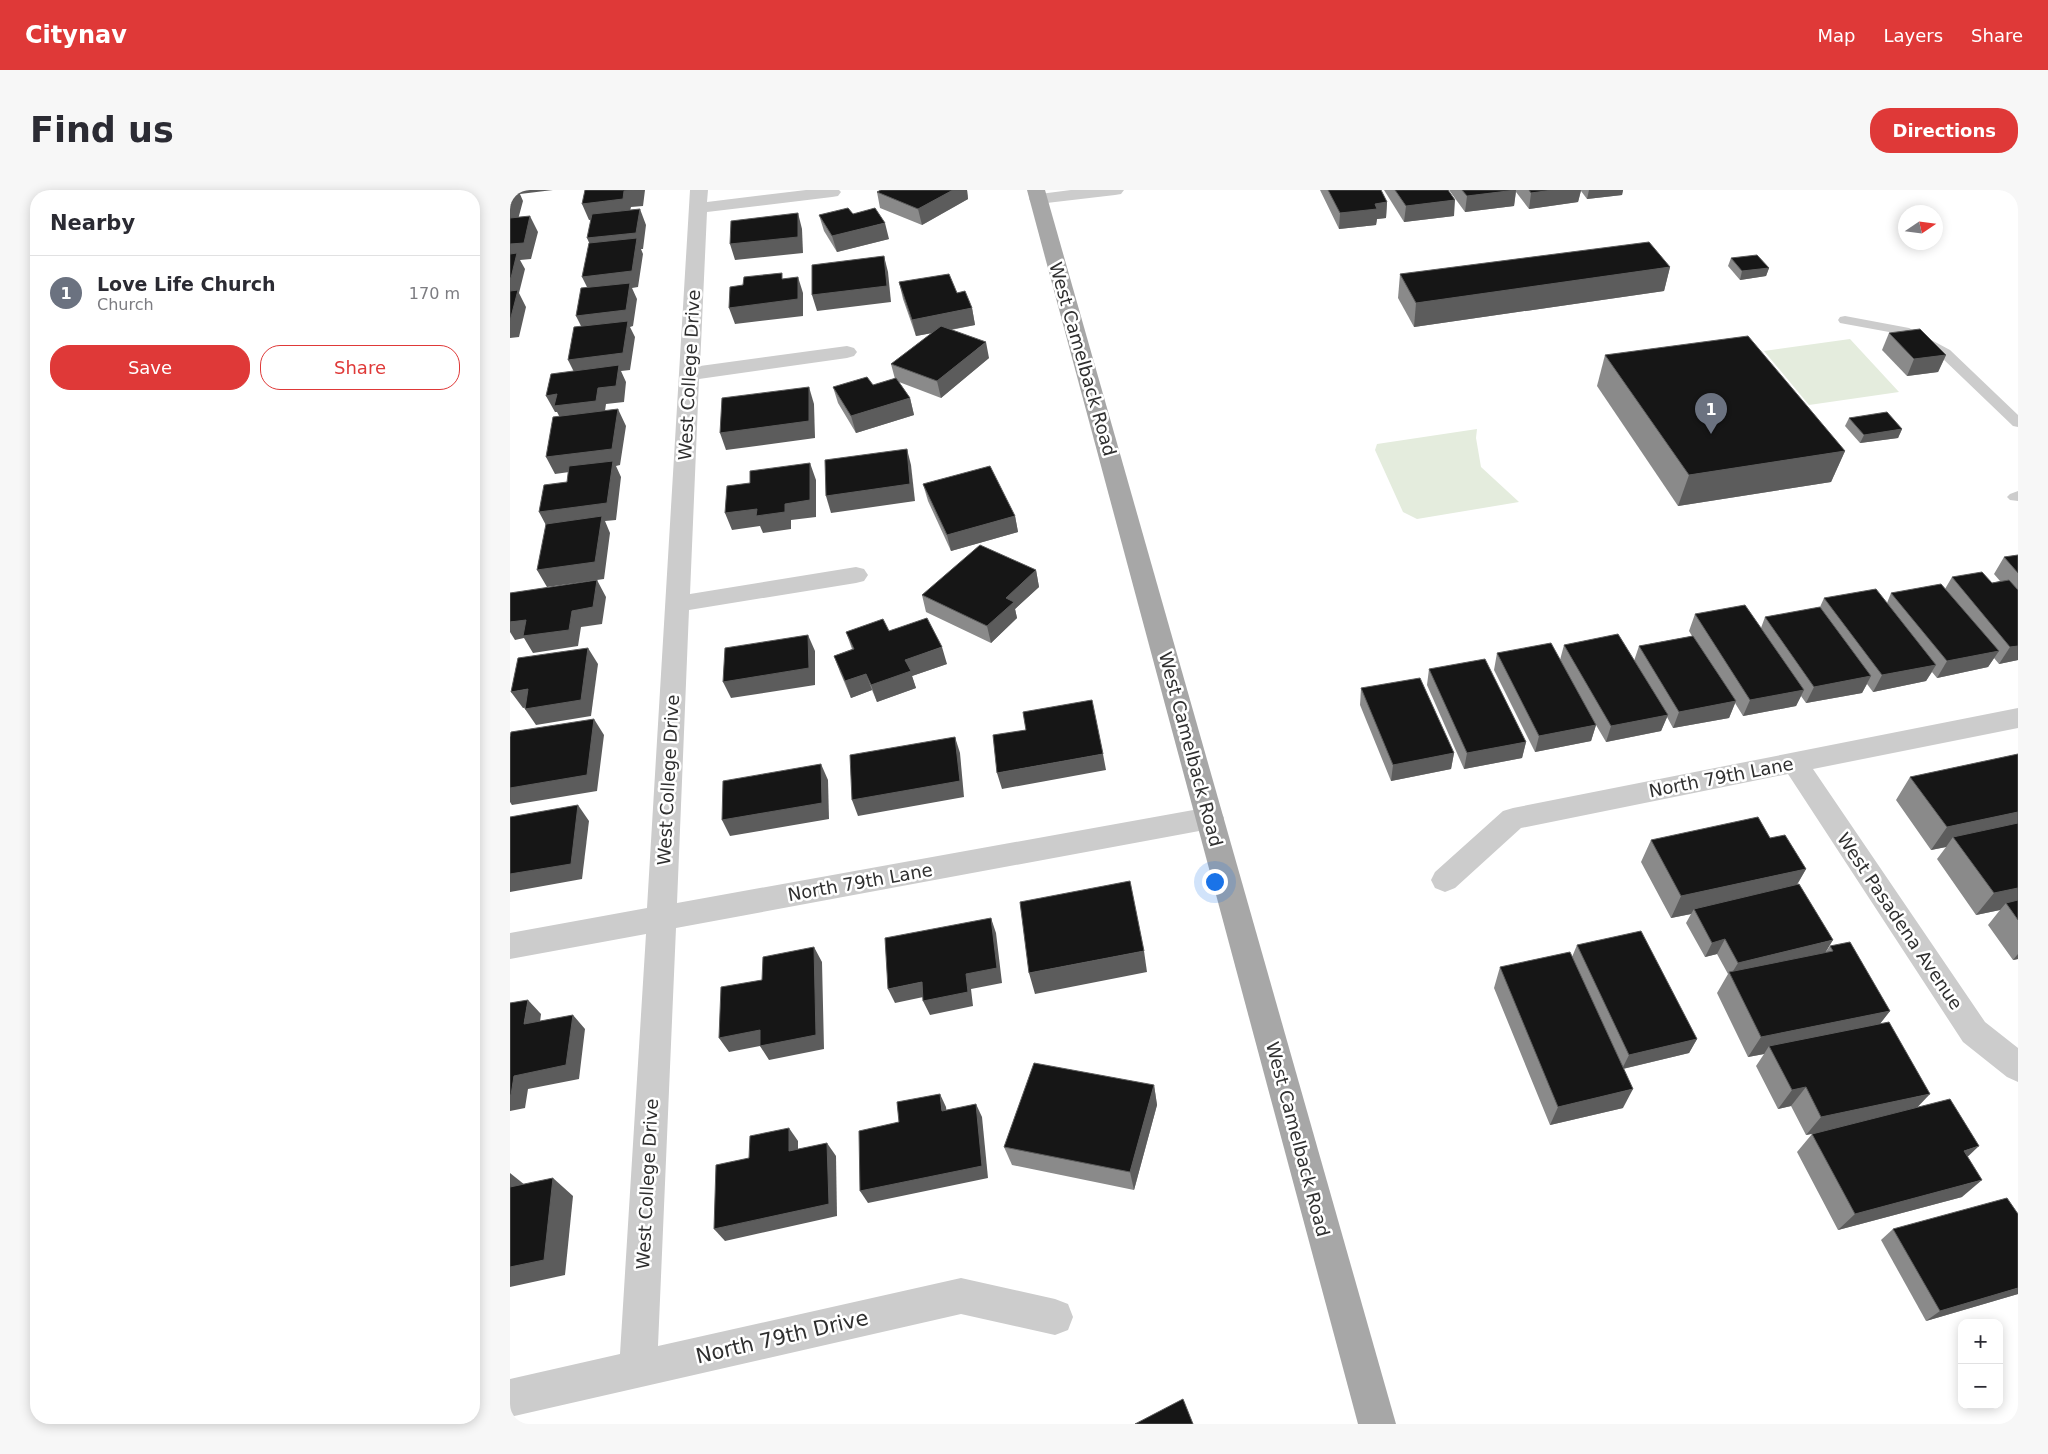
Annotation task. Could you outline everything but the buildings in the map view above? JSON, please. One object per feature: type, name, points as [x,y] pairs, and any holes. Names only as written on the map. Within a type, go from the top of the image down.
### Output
[{"type":"main road","name":"West Camelback Road","points":[[1037,194],[1377,1424]]},
{"type":"street","points":[[1037,194],[1114,190]]},
{"type":"street","points":[[698,199],[832,192]]},
{"type":"street","name":"West College Drive","points":[[638,1369],[698,199]]},
{"type":"street","points":[[689,374],[847,352]]},
{"type":"street","points":[[678,604],[856,575]]},
{"type":"street","name":"North 79th Lane","points":[[1446,880],[1513,819],[2018,718]]},
{"type":"street","name":"West Pasadena Avenue","points":[[1794,762],[1974,1032],[2018,1067]]},
{"type":"street","name":"North 79th Lane","points":[[510,946],[1210,818]]},
{"type":"street","name":"North 79th Drive","points":[[510,1398],[961,1296],[1055,1317]]},
{"type":"lane","points":[[1845,320],[1904,331],[1945,352],[2018,423]]},
{"type":"green space","points":[[1850,339],[1899,392],[1809,405],[1764,351]]},
{"type":"green space","points":[[1477,429],[1476,438],[1481,467],[1519,502],[1417,519],[1403,512],[1375,450],[1377,444]]},
{"type":"place","name":"Love Life Church","points":[[1711,434]]}]
